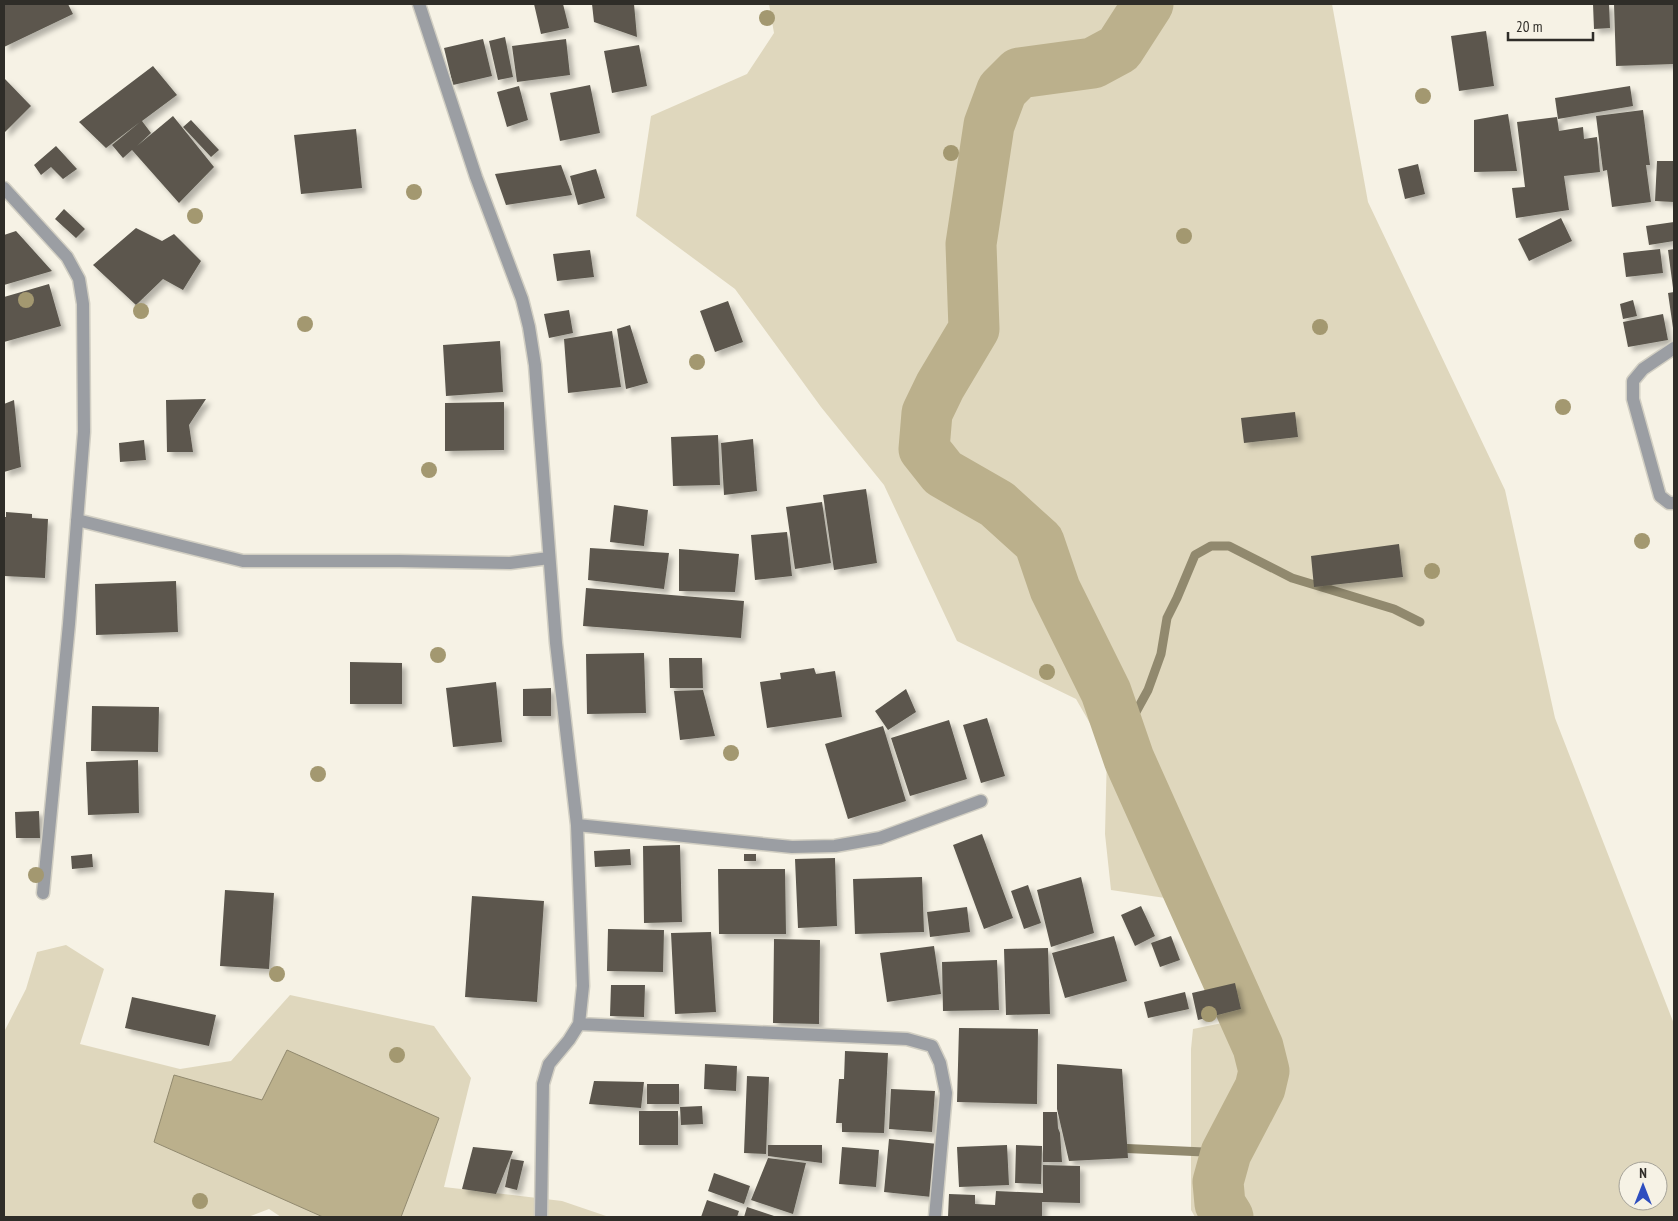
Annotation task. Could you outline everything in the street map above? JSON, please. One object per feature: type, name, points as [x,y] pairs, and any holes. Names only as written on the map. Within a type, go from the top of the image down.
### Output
[{"type":"street","points":[[419,4],[476,177],[522,299],[535,365],[556,643],[577,825],[583,986],[579,1024],[550,1064],[543,1084],[542,1217]]},
{"type":"street","points":[[4,188],[67,257],[79,279],[83,304],[84,432],[68,634],[43,893]]},
{"type":"street","points":[[1674,348],[1643,369],[1633,381],[1633,399],[1660,496],[1669,503],[1674,503]]},
{"type":"street","points":[[77,520],[243,561],[510,563],[550,558]]},
{"type":"street","points":[[577,825],[792,847],[835,846],[880,838],[981,801]]},
{"type":"street","points":[[579,1024],[907,1039],[932,1046],[940,1063],[946,1093],[935,1217]]},
{"type":"shaded area","points":[[769,4],[1332,4],[1368,202],[1505,490],[1555,718],[1674,1024],[1674,1217],[1195,1217],[1191,1210],[1191,1049],[1193,1029],[1242,1019],[1244,970],[1192,944],[1172,899],[1111,890],[1105,834],[1107,753],[1076,699],[957,641],[884,485],[821,407],[735,289],[636,216],[651,116],[747,74],[774,33]]},
{"type":"shaded area","points":[[66,945],[104,969],[80,1044],[180,1069],[231,1061],[290,995],[434,1026],[471,1078],[444,1187],[562,1201],[609,1217],[401,1217],[439,1118],[262,1100],[154,1142],[323,1217],[281,1217],[269,1209],[248,1217],[4,1217],[4,1032],[26,989],[37,952]]},
{"type":"shaded area","points":[[287,1050],[439,1118],[401,1217],[323,1217],[154,1142],[174,1075],[262,1100]]},
{"type":"building","points":[[4,4],[68,4],[73,14],[4,47]]},
{"type":"building","points":[[534,4],[563,4],[569,28],[541,34]]},
{"type":"building","points":[[592,4],[634,4],[637,37],[594,22]]},
{"type":"building","points":[[1593,4],[1609,4],[1610,28],[1594,29]]},
{"type":"building","points":[[1614,4],[1674,4],[1674,64],[1616,66]]},
{"type":"building","points":[[1486,31],[1494,86],[1459,91],[1451,36]]},
{"type":"building","points":[[505,37],[513,77],[498,80],[489,41]]},
{"type":"building","points":[[483,39],[492,76],[453,85],[444,48]]},
{"type":"building","points":[[566,39],[570,75],[517,82],[512,46]]},
{"type":"building","points":[[639,45],[647,86],[612,93],[604,51]]},
{"type":"building","points":[[153,66],[177,95],[142,121],[151,133],[137,146],[173,116],[214,167],[179,203],[132,150],[123,158],[112,145],[140,122],[106,148],[79,122]]},
{"type":"building","points":[[4,78],[31,106],[4,133]]},
{"type":"building","points":[[590,85],[600,133],[560,141],[550,93]]},
{"type":"building","points":[[519,86],[528,120],[507,127],[497,92]]},
{"type":"building","points":[[1630,86],[1633,106],[1558,119],[1555,98]]},
{"type":"building","points":[[1643,110],[1650,165],[1646,165],[1651,202],[1612,207],[1607,170],[1603,171],[1596,116]]},
{"type":"building","points":[[1508,114],[1517,171],[1474,172],[1474,120]]},
{"type":"building","points":[[1557,117],[1559,131],[1583,127],[1584,139],[1597,137],[1600,172],[1564,176],[1569,210],[1516,218],[1512,188],[1525,187],[1517,122]]},
{"type":"building","points":[[191,120],[219,150],[211,157],[183,127]]},
{"type":"building","points":[[356,129],[362,188],[301,194],[294,135]]},
{"type":"building","points":[[56,146],[77,169],[63,179],[51,167],[41,175],[34,165]]},
{"type":"building","points":[[1657,161],[1674,161],[1674,202],[1655,201]]},
{"type":"building","points":[[1418,164],[1425,194],[1405,199],[1398,169]]},
{"type":"building","points":[[561,165],[572,195],[506,205],[495,174]]},
{"type":"building","points":[[596,169],[605,198],[578,205],[570,176]]},
{"type":"building","points":[[64,209],[85,229],[76,238],[55,219]]},
{"type":"building","points":[[1561,218],[1572,241],[1529,261],[1518,239]]},
{"type":"building","points":[[1674,222],[1674,241],[1649,245],[1646,226]]},
{"type":"building","points":[[136,228],[162,241],[174,234],[201,261],[183,290],[163,279],[136,305],[93,265]]},
{"type":"building","points":[[16,231],[52,271],[4,285],[4,235]]},
{"type":"building","points":[[1660,249],[1663,273],[1626,277],[1623,253]]},
{"type":"building","points":[[1674,249],[1674,288],[1673,288],[1668,250]]},
{"type":"building","points":[[590,250],[594,277],[557,281],[553,254]]},
{"type":"building","points":[[49,284],[61,326],[4,342],[4,297]]},
{"type":"building","points":[[1674,292],[1674,328],[1673,328],[1668,293]]},
{"type":"building","points":[[1633,300],[1637,316],[1623,319],[1620,304]]},
{"type":"building","points":[[728,301],[743,342],[715,352],[700,311]]},
{"type":"building","points":[[569,310],[573,333],[549,338],[544,314]]},
{"type":"building","points":[[1663,314],[1668,340],[1628,347],[1623,322]]},
{"type":"building","points":[[630,325],[648,383],[626,389],[617,329]]},
{"type":"building","points":[[612,331],[621,387],[568,393],[564,339]]},
{"type":"building","points":[[500,341],[503,392],[446,396],[443,345]]},
{"type":"building","points":[[206,399],[189,425],[193,452],[167,452],[166,400]]},
{"type":"building","points":[[14,400],[21,467],[4,472],[4,404]]},
{"type":"building","points":[[504,402],[504,450],[445,451],[445,403]]},
{"type":"building","points":[[1295,412],[1298,437],[1244,443],[1241,418]]},
{"type":"building","points":[[718,435],[720,485],[673,486],[671,437]]},
{"type":"building","points":[[753,439],[757,491],[724,495],[721,443]]},
{"type":"building","points":[[144,440],[146,460],[120,462],[119,443]]},
{"type":"building","points":[[866,489],[877,563],[834,570],[823,495]]},
{"type":"building","points":[[822,502],[831,563],[795,569],[786,507]]},
{"type":"building","points":[[614,505],[648,510],[644,546],[610,542]]},
{"type":"building","points":[[6,512],[32,514],[32,518],[48,519],[45,578],[4,576],[4,517],[6,517]]},
{"type":"building","points":[[787,532],[792,576],[755,580],[751,535]]},
{"type":"building","points":[[1399,544],[1403,577],[1314,587],[1311,556]]},
{"type":"building","points":[[590,548],[669,553],[664,589],[588,580]]},
{"type":"building","points":[[679,549],[739,554],[735,592],[679,591]]},
{"type":"building","points":[[176,581],[178,632],[96,635],[95,584]]},
{"type":"building","points":[[586,588],[744,601],[741,638],[583,626]]},
{"type":"building","points":[[644,653],[646,713],[587,714],[586,654]]},
{"type":"building","points":[[669,658],[702,658],[703,688],[670,688]]},
{"type":"building","points":[[350,662],[402,663],[402,704],[350,704]]},
{"type":"building","points":[[814,668],[816,674],[835,671],[842,717],[767,728],[760,682],[781,679],[780,673]]},
{"type":"building","points":[[496,682],[502,742],[453,747],[446,688]]},
{"type":"building","points":[[551,688],[551,716],[523,716],[523,689]]},
{"type":"building","points":[[906,689],[916,712],[888,730],[875,711]]},
{"type":"building","points":[[703,690],[715,736],[680,740],[674,691]]},
{"type":"building","points":[[92,706],[159,707],[158,752],[91,751]]},
{"type":"building","points":[[987,718],[1005,776],[981,783],[963,725]]},
{"type":"building","points":[[949,720],[967,779],[910,796],[891,738]]},
{"type":"building","points":[[883,726],[906,801],[848,819],[825,744]]},
{"type":"building","points":[[138,760],[139,813],[88,815],[86,762]]},
{"type":"building","points":[[39,811],[40,838],[16,838],[15,812]]},
{"type":"building","points":[[982,834],[1013,918],[984,929],[953,845]]},
{"type":"building","points":[[680,845],[682,922],[644,923],[643,846]]},
{"type":"building","points":[[630,849],[631,865],[595,867],[594,851]]},
{"type":"building","points":[[92,854],[93,867],[72,869],[71,856]]},
{"type":"building","points":[[744,854],[756,854],[756,861],[744,861]]},
{"type":"building","points":[[835,858],[837,926],[798,928],[795,859]]},
{"type":"building","points":[[718,869],[785,869],[786,934],[719,934]]},
{"type":"building","points":[[922,877],[924,932],[855,934],[853,879]]},
{"type":"building","points":[[1081,877],[1094,933],[1051,947],[1037,890]]},
{"type":"building","points":[[1028,885],[1041,923],[1024,929],[1011,891]]},
{"type":"building","points":[[225,890],[274,893],[269,969],[220,966]]},
{"type":"building","points":[[472,896],[544,901],[537,1002],[465,997]]},
{"type":"building","points":[[1141,906],[1155,936],[1135,946],[1121,915]]},
{"type":"building","points":[[967,907],[970,932],[930,937],[927,912]]},
{"type":"building","points":[[608,929],[664,930],[663,972],[607,971]]},
{"type":"building","points":[[711,932],[716,1012],[675,1014],[671,933]]},
{"type":"building","points":[[1114,936],[1127,981],[1065,998],[1052,953]]},
{"type":"building","points":[[1171,936],[1180,960],[1160,967],[1151,943]]},
{"type":"building","points":[[774,939],[820,940],[819,1024],[773,1023]]},
{"type":"building","points":[[934,946],[941,994],[887,1002],[880,953]]},
{"type":"building","points":[[1048,948],[1050,1014],[1006,1015],[1004,949]]},
{"type":"building","points":[[997,960],[999,1010],[943,1011],[942,962]]},
{"type":"building","points":[[1235,983],[1241,1009],[1198,1020],[1192,993]]},
{"type":"building","points":[[611,985],[645,985],[644,1017],[610,1016]]},
{"type":"building","points":[[1185,992],[1189,1009],[1148,1018],[1144,1002]]},
{"type":"building","points":[[132,997],[216,1015],[209,1046],[125,1028]]},
{"type":"building","points":[[959,1028],[1038,1029],[1037,1104],[957,1102]]},
{"type":"building","points":[[845,1051],[888,1053],[884,1133],[842,1132],[842,1123],[836,1123],[839,1079],[844,1079]]},
{"type":"building","points":[[705,1064],[737,1066],[736,1091],[704,1089]]},
{"type":"building","points":[[1057,1064],[1122,1069],[1128,1158],[1069,1161],[1057,1109]]},
{"type":"building","points":[[747,1076],[769,1077],[766,1154],[744,1153]]},
{"type":"building","points":[[594,1081],[644,1082],[641,1108],[589,1104]]},
{"type":"building","points":[[647,1084],[679,1084],[679,1104],[647,1104]]},
{"type":"building","points":[[891,1089],[935,1091],[932,1132],[889,1129]]},
{"type":"building","points":[[702,1106],[703,1124],[681,1125],[680,1107]]},
{"type":"building","points":[[639,1111],[678,1111],[678,1145],[639,1145]]},
{"type":"building","points":[[1043,1112],[1057,1112],[1062,1162],[1043,1162]]},
{"type":"building","points":[[889,1139],[938,1144],[932,1197],[884,1192]]},
{"type":"building","points":[[768,1145],[822,1145],[822,1163],[768,1156]]},
{"type":"building","points":[[1007,1145],[1009,1185],[959,1187],[957,1147]]},
{"type":"building","points":[[1016,1145],[1042,1146],[1041,1184],[1015,1183]]},
{"type":"building","points":[[473,1147],[513,1151],[496,1194],[462,1189]]},
{"type":"building","points":[[842,1147],[879,1150],[876,1187],[839,1184]]},
{"type":"building","points":[[768,1158],[806,1163],[793,1214],[751,1200]]},
{"type":"building","points":[[511,1159],[524,1161],[517,1190],[505,1187]]},
{"type":"building","points":[[1043,1165],[1080,1166],[1080,1203],[1042,1202],[1042,1217],[948,1217],[949,1194],[975,1195],[975,1204],[995,1205],[996,1191],[1043,1193]]},
{"type":"building","points":[[714,1173],[750,1186],[744,1204],[708,1191]]},
{"type":"building","points":[[707,1200],[739,1211],[737,1217],[701,1217]]},
{"type":"building","points":[[747,1207],[777,1217],[744,1217]]},
{"type":"waterway","points":[[1148,4],[1119,49],[1093,63],[1019,73],[1002,90],[989,125],[971,244],[974,329],[940,386],[927,413],[924,449],[943,473],[997,504],[1039,542],[1055,589],[1106,692],[1129,759],[1258,1047],[1264,1071],[1260,1088],[1226,1153],[1218,1182],[1220,1204],[1228,1217]]},
{"type":"waterway","points":[[1131,721],[1148,690],[1161,654],[1167,618],[1195,555],[1211,546],[1229,546],[1292,578],[1394,609],[1420,622]]},
{"type":"waterway","points":[[1116,1148],[1226,1153]]}]
